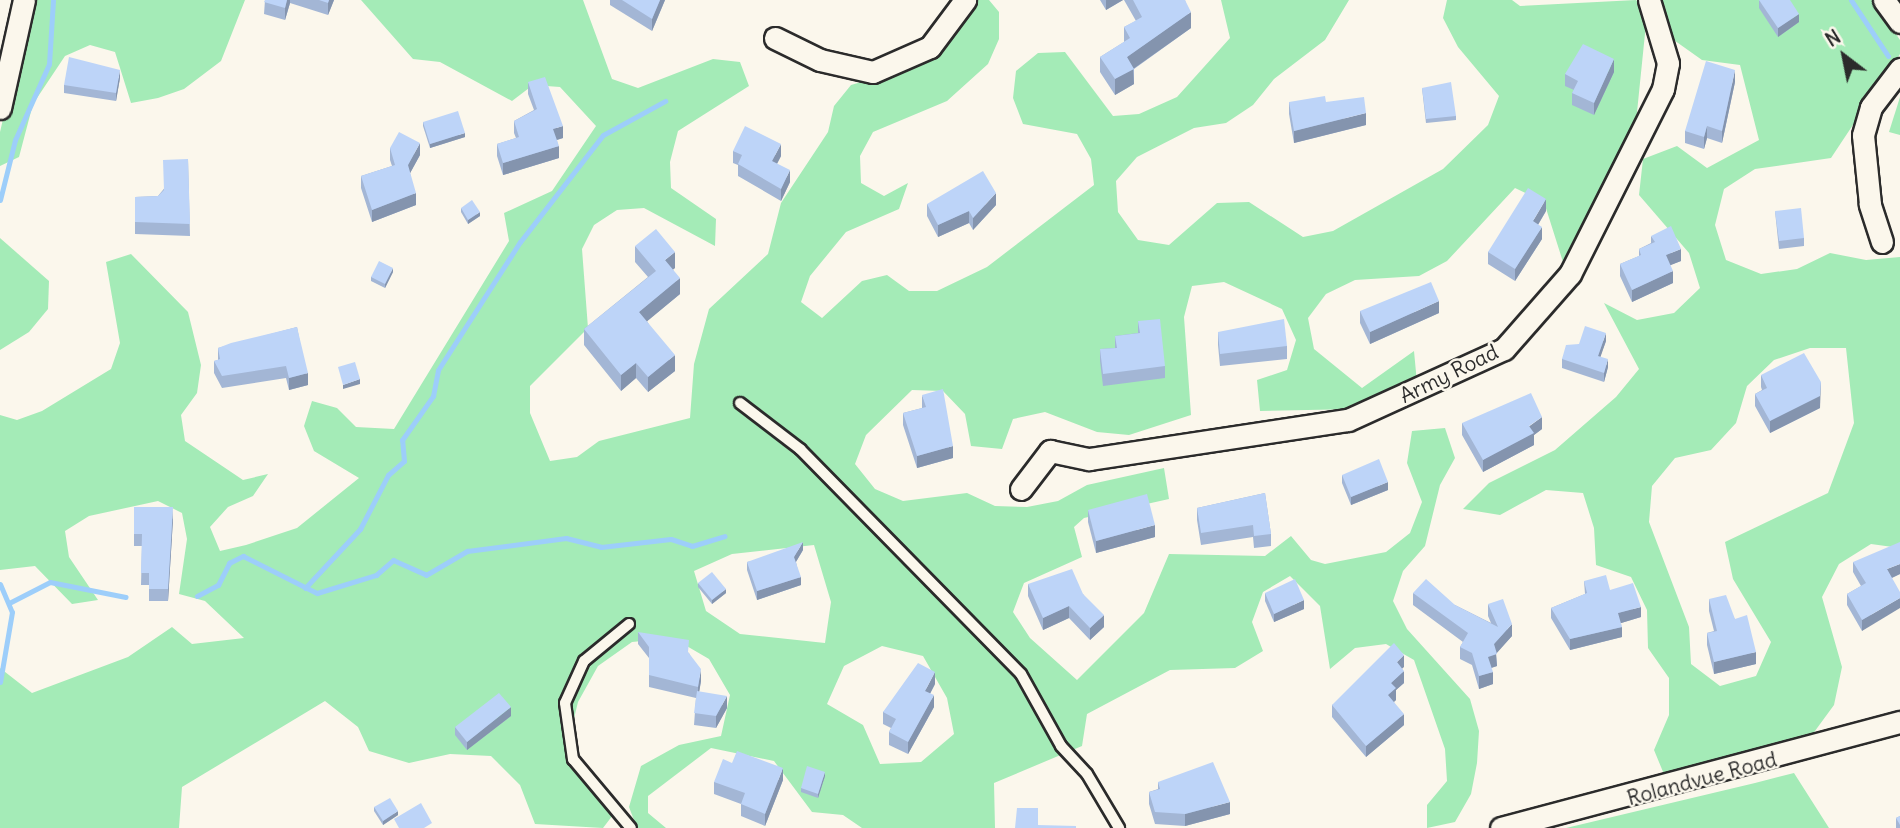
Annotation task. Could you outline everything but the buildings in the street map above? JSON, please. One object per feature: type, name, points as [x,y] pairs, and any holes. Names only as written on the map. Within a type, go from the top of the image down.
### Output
[{"type":"street","points":[[0,108],[24,0]]},
{"type":"street","points":[[775,38],[820,60],[873,72],[930,47],[965,0]]},
{"type":"street","name":"Army Road","points":[[1021,489],[1050,451],[1089,459],[1348,420],[1504,349],[1570,274],[1663,89],[1668,63],[1649,0]]},
{"type":"street","points":[[1884,0],[1900,22]]},
{"type":"street","points":[[1882,242],[1870,204],[1863,135],[1871,107],[1900,69]]},
{"type":"street","name":"Rolandvue Road","points":[[1502,828],[1900,722]]},
{"type":"lane","points":[[740,403],[800,449],[1021,674],[1061,746],[1087,774],[1119,828]]},
{"type":"lane","points":[[629,624],[584,661],[565,703],[573,759],[631,828]]},
{"type":"green space","points":[[31,0],[245,0],[221,61],[184,89],[158,98],[131,103],[115,52],[90,45],[65,56],[33,104],[19,157],[0,166],[0,132]]},
{"type":"green space","points":[[361,0],[583,0],[612,79],[638,88],[713,59],[740,62],[749,86],[678,131],[670,162],[671,188],[716,219],[715,246],[644,208],[617,210],[594,225],[582,249],[588,328],[530,386],[530,413],[550,461],[577,457],[599,441],[690,418],[694,364],[709,309],[768,254],[781,203],[828,132],[834,106],[851,85],[909,68],[932,53],[977,0],[989,0],[999,12],[999,39],[988,64],[947,101],[873,132],[860,156],[861,183],[884,196],[908,183],[899,209],[846,232],[810,276],[801,302],[822,318],[862,281],[887,275],[909,291],[937,291],[987,267],[1094,185],[1091,159],[1077,134],[1023,124],[1013,98],[1016,71],[1038,53],[1065,52],[1113,116],[1139,114],[1177,97],[1230,38],[1221,0],[1349,0],[1325,40],[1274,79],[1253,105],[1226,123],[1194,128],[1137,157],[1116,181],[1118,212],[1138,240],[1169,245],[1217,203],[1249,202],[1303,237],[1333,231],[1443,169],[1488,125],[1499,96],[1458,47],[1443,18],[1447,0],[1512,0],[1520,6],[1636,0],[1647,14],[1636,122],[1563,262],[1544,202],[1515,188],[1447,261],[1419,276],[1355,280],[1326,294],[1308,318],[1314,349],[1362,388],[1414,351],[1417,383],[1357,409],[1260,411],[1257,380],[1287,370],[1296,340],[1282,309],[1224,282],[1192,286],[1184,317],[1191,415],[1129,435],[1097,432],[1045,412],[1013,419],[1002,449],[971,446],[965,414],[943,391],[912,390],[866,435],[855,464],[875,489],[903,501],[967,493],[995,506],[1027,507],[1058,501],[1087,485],[1164,468],[1169,499],[1084,518],[1074,527],[1082,557],[1024,583],[1013,612],[1030,638],[1077,680],[1144,613],[1169,554],[1265,556],[1291,536],[1311,560],[1325,564],[1386,552],[1410,533],[1422,502],[1407,463],[1412,431],[1445,428],[1455,458],[1440,485],[1425,546],[1403,571],[1393,601],[1407,629],[1470,699],[1479,731],[1471,794],[1455,822],[1427,828],[1427,805],[1447,781],[1445,749],[1414,660],[1386,644],[1355,648],[1330,669],[1320,606],[1290,576],[1263,592],[1252,622],[1263,651],[1235,668],[1170,670],[1087,714],[1082,746],[994,783],[995,828],[862,828],[843,815],[812,812],[774,761],[711,748],[648,796],[648,813],[666,828],[637,828],[629,807],[641,766],[679,745],[721,736],[730,695],[709,659],[673,638],[632,642],[598,666],[578,702],[568,743],[588,778],[619,807],[603,828],[535,824],[520,785],[491,756],[450,754],[409,763],[369,751],[358,727],[325,701],[182,787],[179,828],[0,828],[0,668],[32,693],[128,657],[172,627],[192,644],[244,638],[205,601],[179,594],[187,539],[182,513],[158,501],[89,516],[65,531],[69,557],[98,600],[72,604],[35,566],[0,570],[0,415],[17,420],[42,411],[111,369],[120,343],[106,262],[131,254],[188,312],[201,365],[197,393],[181,415],[185,441],[243,480],[268,474],[253,496],[228,507],[210,527],[220,551],[297,528],[359,478],[314,451],[304,426],[312,401],[337,408],[356,427],[394,429],[509,241],[504,213],[552,191],[596,126],[560,87],[533,85],[512,101],[440,62],[413,59]],"holes":[[[814,545],[831,602],[825,643],[740,634],[706,611],[694,571],[732,554]],[[882,646],[923,656],[947,698],[954,734],[921,762],[880,764],[863,725],[827,704],[844,666]]]},
{"type":"green space","points":[[1659,0],[1873,0],[1900,40],[1900,54],[1831,158],[1755,169],[1724,189],[1715,225],[1726,260],[1761,274],[1797,269],[1830,253],[1866,260],[1900,257],[1900,548],[1871,544],[1839,564],[1822,597],[1842,667],[1834,705],[1812,735],[1666,779],[1654,750],[1669,715],[1669,678],[1648,648],[1647,610],[1631,577],[1596,565],[1594,528],[1583,493],[1546,490],[1500,515],[1463,509],[1489,483],[1555,450],[1616,397],[1639,369],[1604,303],[1637,320],[1674,313],[1700,288],[1689,253],[1639,195],[1643,159],[1677,146],[1707,168],[1759,140],[1740,65],[1702,60],[1671,38]],"holes":[[[1810,348],[1846,348],[1854,423],[1828,493],[1725,542],[1733,579],[1771,642],[1756,676],[1720,686],[1691,664],[1689,627],[1649,522],[1652,486],[1675,458],[1711,450],[1736,423],[1747,386],[1774,360]]]},
{"type":"green space","points":[[1900,97],[1900,135],[1889,132]]},
{"type":"green space","points":[[0,238],[49,281],[48,309],[29,332],[0,350]]},
{"type":"green space","points":[[1794,773],[1829,828],[1566,828],[1755,783]]},
{"type":"waterway","points":[[0,200],[15,140],[49,64],[53,0]]},
{"type":"waterway","points":[[1851,0],[1888,56]]},
{"type":"waterway","points":[[305,588],[360,529],[388,475],[404,461],[402,440],[433,396],[438,370],[520,242],[603,135],[665,101]]},
{"type":"waterway","points":[[197,596],[218,585],[229,563],[243,556],[317,593],[376,575],[393,560],[426,575],[467,551],[566,538],[601,547],[671,539],[692,546],[725,536]]},
{"type":"waterway","points":[[9,603],[50,582],[126,597]]},
{"type":"waterway","points":[[0,584],[12,612],[0,682]]}]
